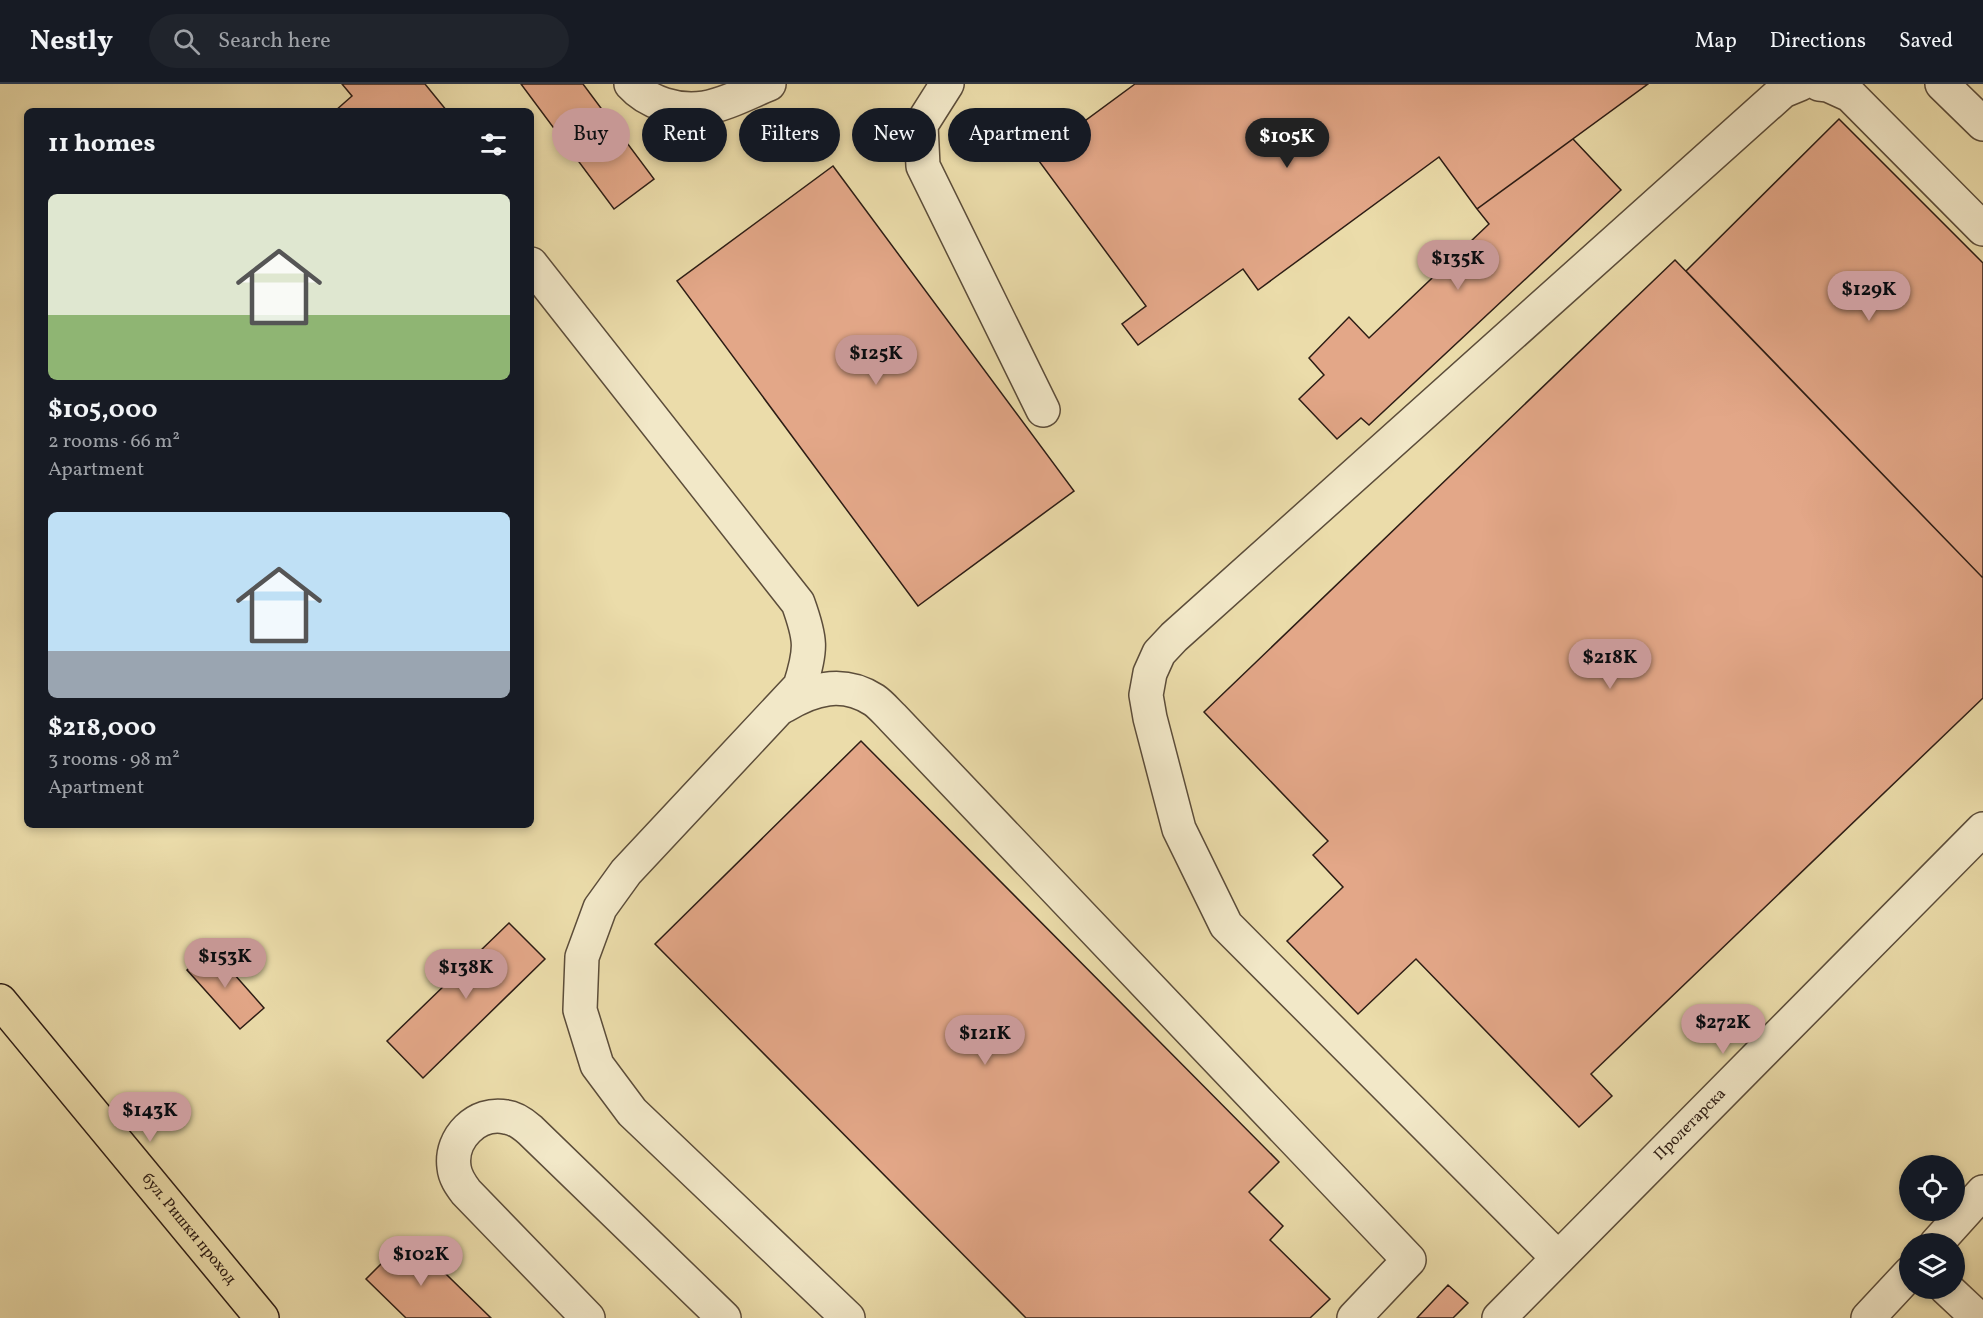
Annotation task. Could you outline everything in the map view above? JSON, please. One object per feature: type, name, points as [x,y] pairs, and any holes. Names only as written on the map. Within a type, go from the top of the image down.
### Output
[{"type":"main road","name":"бул. Ришки проход","points":[[0,1001],[262,1318]]},
{"type":"street","points":[[631,84],[654,101],[679,109],[705,108],[769,84]]},
{"type":"street","points":[[947,84],[921,125],[923,166],[1043,410]]},
{"type":"street","points":[[1558,1258],[1226,925],[1179,829],[1150,718],[1146,695],[1150,673],[1159,653],[1174,637],[1783,91],[1800,84]]},
{"type":"street","points":[[1820,84],[1828,84],[1850,95],[1983,229]]},
{"type":"street","points":[[1942,84],[1983,124]]},
{"type":"street","points":[[534,268],[798,603],[808,630],[809,658],[800,686],[626,872],[600,908],[582,957],[580,1010],[597,1065],[632,1112],[848,1318]]},
{"type":"street","points":[[782,707],[803,694],[827,688],[852,690],[874,700],[1409,1260],[1354,1318]]},
{"type":"street","name":"Пролетарска","points":[[1499,1318],[1983,829]]},
{"type":"street","points":[[588,1318],[458,1180],[454,1167],[454,1153],[458,1141],[477,1121],[491,1116],[505,1116],[519,1121],[724,1318]]},
{"type":"street","points":[[1946,1233],[1983,1192]]},
{"type":"street","points":[[1868,1318],[1899,1285]]},
{"type":"street","points":[[1958,1299],[1978,1318]]},
{"type":"building","points":[[342,84],[425,84],[445,108],[338,108],[352,96]]},
{"type":"building","points":[[521,84],[583,84],[601,108],[552,108],[552,126]]},
{"type":"building","points":[[1135,84],[1648,84],[1477,209],[1439,157],[1258,290],[1243,269],[1138,345],[1122,324],[1146,306],[1040,162],[1091,162],[1091,116]]},
{"type":"building","points":[[1839,119],[1983,263],[1983,578],[1686,271]]},
{"type":"building","points":[[1573,139],[1621,190],[1369,425],[1361,418],[1337,439],[1299,399],[1324,375],[1309,358],[1349,317],[1369,338],[1489,224],[1477,209]]},
{"type":"building","points":[[630,147],[654,179],[614,209],[579,162],[630,162]]},
{"type":"building","points":[[833,166],[1074,491],[918,606],[677,281]]},
{"type":"building","points":[[1675,260],[1983,578],[1983,698],[1591,1074],[1612,1096],[1579,1127],[1416,959],[1358,1014],[1287,941],[1343,887],[1313,855],[1328,841],[1204,712]]},
{"type":"building","points":[[861,741],[1279,1162],[1249,1192],[1283,1226],[1270,1240],[1330,1299],[1310,1318],[1026,1318],[655,944]]},
{"type":"building","points":[[509,923],[545,959],[423,1078],[387,1041]]},
{"type":"building","points":[[211,948],[264,1008],[240,1029],[187,970]]},
{"type":"building","points":[[408,1237],[491,1318],[406,1318],[366,1279]]},
{"type":"building","points":[[1448,1285],[1468,1303],[1453,1318],[1417,1318]]}]
